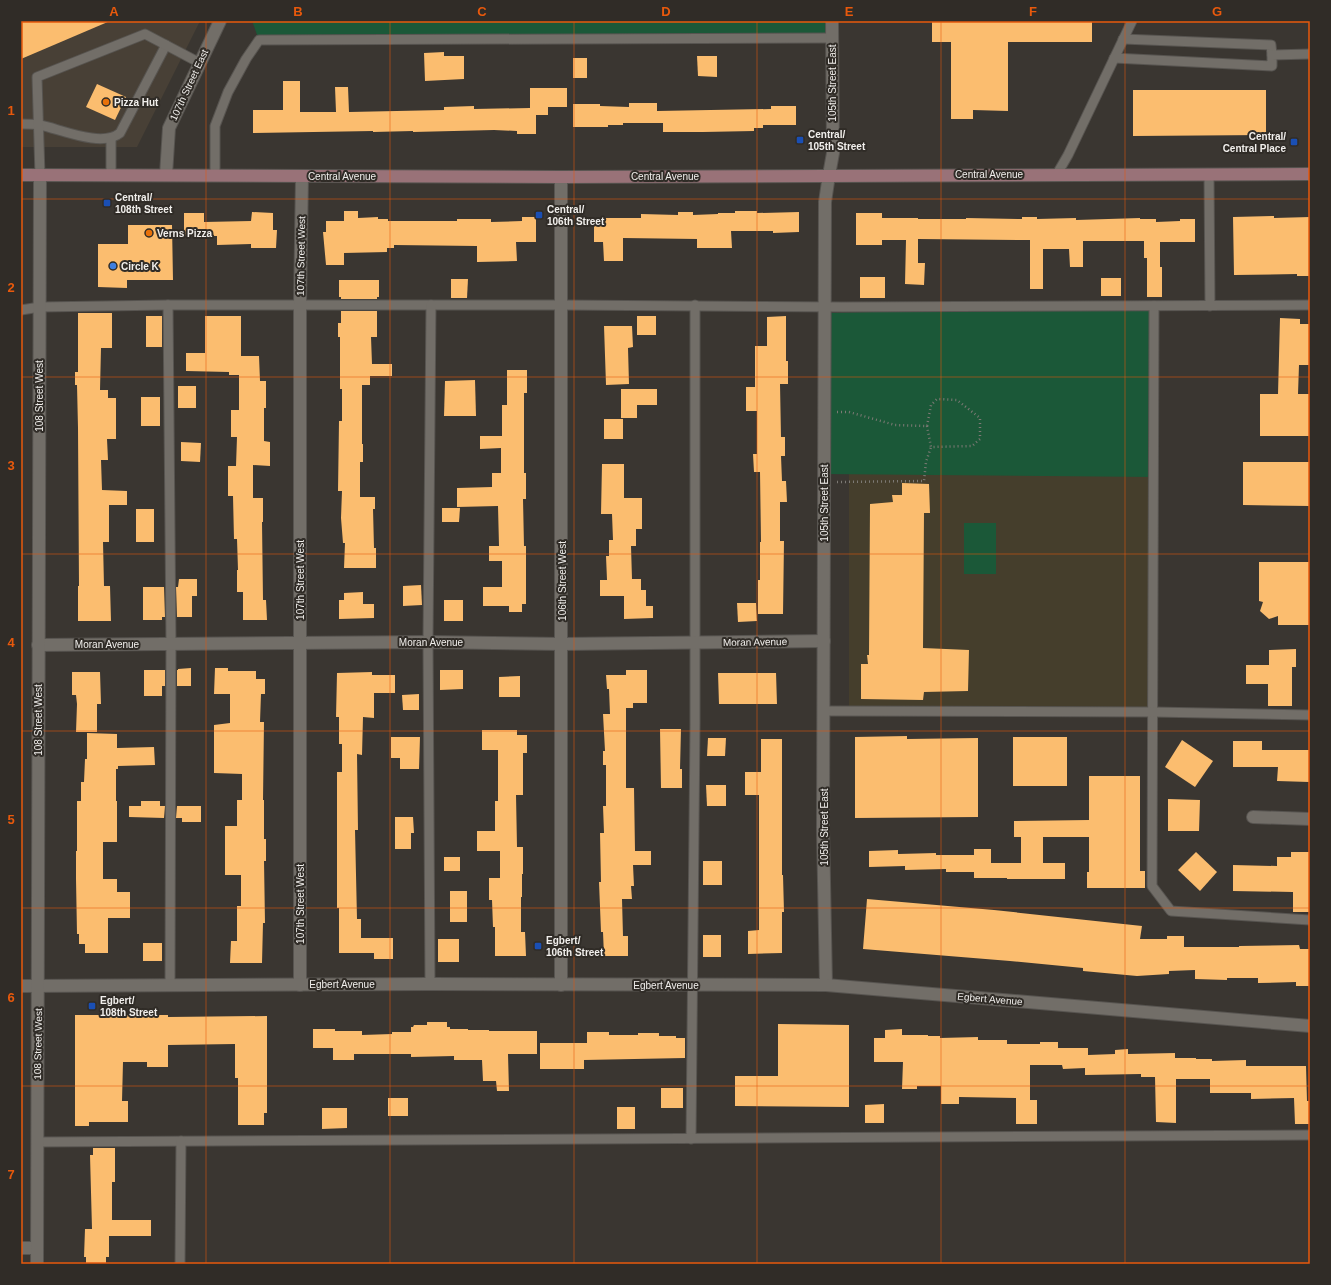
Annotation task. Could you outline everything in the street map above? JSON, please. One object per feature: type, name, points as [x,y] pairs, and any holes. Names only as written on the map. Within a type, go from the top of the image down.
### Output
[{"type":"main road","name":"Central Avenue","points":[[21,175],[561,177],[1310,174]]},
{"type":"street","name":"107th Street East","points":[[166,175],[170,128],[220,21]]},
{"type":"street","name":"105th Street East","points":[[826,985],[823,829],[825,202],[833,153],[832,21]]},
{"type":"street","name":"108 Street West","points":[[37,1264],[40,176]]},
{"type":"street","name":"107th Street West","points":[[300,985],[300,306],[302,176]]},
{"type":"street","name":"106th Street West","points":[[561,177],[561,985]]},
{"type":"street","name":"Moran Avenue","points":[[38,645],[300,642],[562,644],[824,641]]},
{"type":"street","points":[[1253,817],[1310,819]]},
{"type":"street","name":"Egbert Avenue","points":[[21,986],[430,984],[826,985],[1310,1026]]},
{"type":"street","points":[[21,1248],[37,1248]]},
{"type":"lane","points":[[1057,174],[1068,155],[1132,21]]},
{"type":"lane","points":[[40,176],[37,124],[37,77],[145,34],[200,63]]},
{"type":"lane","points":[[215,176],[215,126],[228,92],[246,59],[259,40],[832,38]]},
{"type":"lane","points":[[1114,58],[1272,66],[1272,45],[1123,39]]},
{"type":"lane","points":[[21,124],[37,124],[91,138],[111,138],[116,136],[120,133],[166,45]]},
{"type":"lane","points":[[1272,54],[1310,54]]},
{"type":"lane","points":[[111,138],[111,175]]},
{"type":"lane","points":[[1210,174],[1210,306]]},
{"type":"lane","points":[[21,310],[40,307],[168,304],[300,306],[561,304],[825,307],[1310,305]]},
{"type":"lane","points":[[168,304],[170,986]]},
{"type":"lane","points":[[430,984],[428,642],[431,304]]},
{"type":"lane","points":[[691,1139],[695,724],[695,306]]},
{"type":"lane","points":[[1154,306],[1152,886],[1171,911],[1310,920]]},
{"type":"lane","points":[[824,711],[1153,712],[1310,715]]},
{"type":"lane","points":[[37,1142],[1310,1135]]},
{"type":"lane","points":[[180,1264],[181,1141]]},
{"type":"path","points":[[842,482],[924,480],[926,462],[931,447],[927,426],[930,405],[937,399],[957,400],[980,418],[980,439],[972,446],[931,447]]},
{"type":"path","points":[[842,412],[895,425],[927,426]]},
{"type":"shaded area","points":[[21,21],[200,21],[137,147],[21,147]]},
{"type":"shaded area","points":[[849,473],[1150,473],[1150,707],[849,706]]},
{"type":"green space","points":[[252,21],[832,21],[832,38],[259,40]]},
{"type":"green space","points":[[1154,306],[1154,477],[824,474],[825,313]]},
{"type":"green space","points":[[964,523],[996,523],[996,574],[964,574]]},
{"type":"building","points":[[21,21],[110,21],[21,59]]},
{"type":"building","points":[[932,21],[1092,21],[1092,42],[1008,42],[1008,111],[973,110],[973,119],[951,119],[951,42],[932,42]]},
{"type":"building","points":[[444,52],[444,56],[464,56],[464,79],[425,81],[424,53]]},
{"type":"building","points":[[697,56],[717,56],[717,77],[698,76]]},
{"type":"building","points":[[573,58],[587,58],[587,78],[573,78]]},
{"type":"building","points":[[283,81],[300,81],[300,112],[336,112],[335,87],[348,87],[349,112],[444,110],[444,107],[474,106],[474,109],[530,108],[530,88],[567,88],[567,107],[548,107],[548,115],[536,115],[536,134],[517,134],[517,131],[494,130],[253,133],[253,110],[283,110]]},
{"type":"building","name":"Pizza Hut","points":[[97,84],[126,97],[115,120],[86,107]]},
{"type":"building","points":[[1133,90],[1266,90],[1266,135],[1133,136]]},
{"type":"building","points":[[629,103],[657,103],[657,111],[771,109],[771,106],[796,106],[796,125],[763,125],[763,128],[754,128],[754,131],[703,132],[663,132],[663,123],[623,123],[623,125],[608,125],[608,127],[573,127],[573,104],[600,104],[600,106],[629,107]]},
{"type":"building","points":[[344,211],[358,211],[358,218],[378,217],[378,219],[388,219],[388,221],[457,221],[457,219],[491,219],[491,222],[522,221],[522,217],[536,217],[536,242],[516,242],[517,261],[477,262],[477,246],[394,245],[394,248],[387,248],[387,252],[344,253],[344,265],[326,265],[323,232],[326,232],[326,221],[344,221]]},
{"type":"building","points":[[735,211],[757,211],[757,213],[799,212],[799,232],[773,233],[773,231],[731,231],[732,248],[697,248],[697,239],[623,238],[623,261],[604,261],[603,242],[594,242],[594,218],[641,218],[641,214],[678,215],[678,212],[693,212],[693,215],[735,213]]},
{"type":"building","points":[[252,212],[273,213],[273,230],[277,230],[276,248],[251,248],[251,244],[217,245],[217,236],[184,236],[184,213],[204,213],[204,222],[251,221]]},
{"type":"building","points":[[856,213],[882,213],[882,218],[918,219],[1022,219],[1022,217],[1037,217],[1037,219],[1076,218],[1076,220],[1140,218],[1156,219],[1156,222],[1195,219],[1195,242],[1160,242],[1162,297],[1147,297],[1147,258],[1144,258],[1144,241],[1083,241],[1083,267],[1070,267],[1069,249],[1043,249],[1043,289],[1030,289],[1030,240],[918,239],[918,263],[925,263],[924,285],[905,284],[906,240],[882,240],[882,245],[856,245]]},
{"type":"building","points":[[1274,216],[1274,218],[1310,217],[1310,276],[1297,276],[1297,274],[1234,275],[1233,217]]},
{"type":"building","points":[[128,225],[172,225],[173,280],[127,280],[127,288],[98,287],[98,244],[128,244]]},
{"type":"building","points":[[860,277],[885,277],[885,298],[860,298]]},
{"type":"building","points":[[1101,278],[1121,278],[1121,296],[1101,296]]},
{"type":"building","points":[[451,279],[468,279],[467,298],[451,298]]},
{"type":"building","points":[[339,280],[379,280],[379,297],[377,297],[377,299],[341,299],[341,297],[339,297]]},
{"type":"building","points":[[341,311],[377,311],[377,337],[371,337],[372,364],[392,364],[392,376],[370,376],[370,385],[362,385],[363,462],[360,462],[360,497],[375,497],[375,509],[373,509],[376,568],[344,568],[345,543],[343,543],[341,518],[342,491],[338,491],[339,421],[342,421],[342,389],[340,389],[340,337],[338,337],[338,323],[341,323]]},
{"type":"building","points":[[78,313],[112,313],[112,348],[101,348],[100,390],[108,390],[108,398],[116,398],[116,439],[107,439],[108,460],[101,460],[102,490],[127,491],[127,505],[109,505],[109,542],[103,542],[104,586],[110,586],[111,621],[78,621],[78,428],[77,385],[75,385],[75,372],[78,372]]},
{"type":"building","points":[[146,316],[162,316],[162,347],[146,347]]},
{"type":"building","points":[[205,316],[241,316],[241,356],[259,356],[260,381],[266,381],[264,441],[270,442],[270,466],[253,465],[253,498],[263,498],[263,600],[266,600],[267,620],[243,620],[243,592],[237,592],[237,539],[234,539],[233,496],[228,496],[228,466],[236,466],[237,437],[231,437],[231,410],[239,410],[239,375],[229,375],[229,372],[186,371],[186,353],[205,353]]},
{"type":"building","points":[[637,316],[656,316],[656,335],[637,335]]},
{"type":"building","points":[[786,316],[786,361],[788,361],[788,384],[780,384],[781,437],[785,437],[785,456],[781,456],[782,481],[786,481],[787,502],[780,502],[780,541],[784,541],[783,614],[758,614],[758,580],[760,580],[761,542],[760,472],[754,472],[753,454],[757,454],[757,411],[746,411],[746,387],[755,387],[755,346],[767,346],[767,317]]},
{"type":"building","points":[[1280,318],[1300,319],[1300,324],[1310,324],[1310,365],[1299,365],[1298,394],[1310,394],[1310,436],[1260,436],[1260,394],[1278,394]]},
{"type":"building","points":[[604,326],[632,326],[633,347],[628,348],[629,384],[606,385]]},
{"type":"building","points":[[507,370],[527,370],[527,393],[524,393],[524,473],[526,473],[526,499],[523,499],[524,546],[526,546],[526,604],[522,604],[522,612],[509,612],[509,606],[483,606],[483,587],[502,587],[502,561],[489,561],[489,546],[499,546],[498,506],[457,507],[457,488],[492,487],[492,473],[501,473],[501,448],[480,449],[480,436],[502,436],[502,405],[507,405]]},
{"type":"building","points":[[475,380],[476,416],[444,416],[445,381]]},
{"type":"building","points":[[178,386],[196,386],[196,408],[178,408]]},
{"type":"building","points":[[621,389],[657,389],[657,405],[637,405],[637,418],[621,418]]},
{"type":"building","points":[[141,397],[160,397],[160,426],[141,426]]},
{"type":"building","points":[[604,419],[623,419],[623,439],[604,439]]},
{"type":"building","points":[[181,442],[201,443],[200,462],[181,461]]},
{"type":"building","points":[[1243,462],[1310,462],[1310,506],[1243,505]]},
{"type":"building","points":[[602,464],[624,464],[624,498],[642,498],[642,529],[636,529],[636,546],[631,546],[632,579],[641,579],[641,590],[646,590],[646,606],[653,606],[653,618],[624,619],[624,596],[600,596],[600,580],[607,580],[606,556],[609,556],[609,540],[613,540],[612,514],[601,514]]},
{"type":"building","points":[[902,483],[929,484],[930,513],[924,513],[923,648],[969,650],[968,691],[924,692],[923,700],[861,699],[861,664],[868,664],[867,655],[869,655],[870,504],[893,502],[892,495],[902,495]]},
{"type":"building","points":[[442,508],[460,508],[459,522],[442,522]]},
{"type":"building","points":[[136,509],[154,509],[154,542],[136,542]]},
{"type":"building","points":[[1259,562],[1310,562],[1310,625],[1278,625],[1278,616],[1269,619],[1260,611],[1263,602],[1259,601]]},
{"type":"building","points":[[179,579],[197,579],[197,596],[192,596],[192,617],[177,617],[176,587],[178,587]]},
{"type":"building","points":[[421,585],[422,605],[403,606],[403,586]]},
{"type":"building","points":[[143,587],[164,587],[165,617],[162,617],[162,620],[143,620]]},
{"type":"building","points":[[363,592],[363,604],[374,604],[374,618],[339,619],[339,600],[344,600],[344,593]]},
{"type":"building","points":[[444,600],[463,600],[463,621],[444,621]]},
{"type":"building","points":[[737,603],[756,603],[757,621],[738,622]]},
{"type":"building","points":[[1296,649],[1296,667],[1292,667],[1292,706],[1268,706],[1268,684],[1246,684],[1246,665],[1269,665],[1269,650]]},
{"type":"building","points":[[191,668],[191,686],[177,686],[177,670]]},
{"type":"building","points":[[215,668],[228,668],[228,671],[256,671],[256,679],[265,679],[265,694],[261,694],[260,722],[264,722],[263,800],[264,839],[266,839],[266,861],[264,861],[265,923],[263,923],[262,963],[230,963],[231,941],[237,941],[237,906],[241,906],[241,875],[225,875],[225,826],[237,826],[237,800],[242,800],[242,774],[214,773],[214,725],[230,723],[230,694],[214,694]]},
{"type":"building","points":[[144,670],[165,670],[165,686],[162,686],[162,696],[144,696]]},
{"type":"building","points":[[440,670],[463,670],[463,689],[440,690]]},
{"type":"building","points":[[626,670],[647,670],[647,703],[633,703],[633,708],[626,708],[626,788],[634,788],[635,851],[651,851],[651,865],[633,865],[634,886],[631,886],[632,899],[622,899],[623,936],[628,936],[628,956],[604,956],[603,932],[601,932],[599,882],[601,882],[600,833],[604,833],[603,806],[606,806],[606,765],[603,765],[603,751],[605,751],[603,714],[610,714],[609,689],[607,689],[606,675],[626,675]]},
{"type":"building","points":[[72,672],[100,672],[101,704],[97,704],[97,732],[76,732],[77,704],[76,695],[72,695]]},
{"type":"building","points":[[372,672],[372,675],[395,675],[395,693],[374,693],[374,718],[363,717],[362,755],[357,754],[358,830],[355,830],[357,919],[361,919],[361,938],[393,938],[393,959],[374,959],[374,953],[339,953],[339,908],[337,908],[337,772],[342,772],[342,744],[339,744],[339,717],[336,717],[337,673]]},
{"type":"building","points":[[718,673],[776,673],[777,704],[719,704]]},
{"type":"building","points":[[520,676],[520,697],[499,697],[499,677]]},
{"type":"building","points":[[419,694],[419,710],[403,710],[402,695]]},
{"type":"building","points":[[660,729],[681,729],[680,769],[682,769],[682,788],[661,788]]},
{"type":"building","points":[[482,730],[517,730],[517,735],[527,735],[527,753],[523,753],[523,795],[516,795],[517,847],[523,847],[521,932],[525,932],[526,956],[495,956],[495,927],[493,927],[492,900],[489,900],[489,878],[500,878],[500,851],[477,851],[477,831],[495,831],[495,801],[498,801],[498,750],[482,750]]},
{"type":"building","points":[[87,733],[117,734],[117,748],[154,747],[155,765],[118,766],[118,769],[116,769],[117,842],[103,842],[103,879],[117,879],[117,892],[130,892],[130,918],[108,918],[108,953],[85,953],[85,944],[79,944],[79,934],[77,934],[77,801],[81,801],[81,782],[84,782],[85,759],[87,759]]},
{"type":"building","points":[[907,736],[907,739],[978,738],[978,817],[855,818],[855,737]]},
{"type":"building","points":[[391,737],[420,737],[419,769],[400,769],[400,758],[391,758]]},
{"type":"building","points":[[1013,737],[1067,737],[1067,786],[1013,786]]},
{"type":"building","points":[[708,738],[726,738],[725,756],[707,756]]},
{"type":"building","points":[[761,739],[782,739],[782,875],[784,912],[782,912],[782,953],[748,954],[748,931],[759,930],[759,795],[745,795],[745,772],[761,772]]},
{"type":"building","points":[[1182,740],[1213,761],[1195,787],[1165,767]]},
{"type":"building","points":[[1233,741],[1262,741],[1262,750],[1309,750],[1309,782],[1277,781],[1278,767],[1233,767]]},
{"type":"building","points":[[1089,776],[1140,776],[1140,871],[1145,871],[1145,888],[1087,888],[1087,872],[1089,872],[1089,837],[1043,837],[1043,863],[1065,863],[1065,879],[974,878],[974,872],[946,872],[946,869],[905,870],[905,866],[869,867],[869,851],[898,850],[898,854],[936,853],[936,855],[974,855],[974,849],[991,849],[991,863],[1021,863],[1021,837],[1014,837],[1014,821],[1089,820]]},
{"type":"building","points":[[706,785],[726,785],[726,806],[707,806]]},
{"type":"building","points":[[1168,799],[1200,800],[1199,831],[1168,831]]},
{"type":"building","points":[[141,801],[160,801],[160,806],[165,806],[164,818],[129,817],[129,806],[141,806]]},
{"type":"building","points":[[177,806],[201,806],[201,822],[182,822],[182,818],[176,818]]},
{"type":"building","points":[[395,817],[413,817],[414,833],[411,833],[411,849],[395,849]]},
{"type":"building","points":[[1196,852],[1217,872],[1200,891],[1178,870]]},
{"type":"building","points":[[1291,852],[1309,852],[1310,912],[1293,912],[1293,892],[1233,891],[1233,865],[1277,866],[1277,857],[1291,857]]},
{"type":"building","points":[[444,857],[460,857],[460,871],[444,871]]},
{"type":"building","points":[[703,861],[722,861],[722,885],[703,885]]},
{"type":"building","points":[[450,891],[467,891],[467,922],[450,922]]},
{"type":"building","points":[[867,899],[994,910],[1142,926],[1140,939],[1167,939],[1167,936],[1184,936],[1184,947],[1299,945],[1300,949],[1310,949],[1310,986],[1296,986],[1296,982],[1258,983],[1258,978],[1227,978],[1227,980],[1195,979],[1195,970],[1169,971],[1169,974],[1137,976],[1083,971],[1083,968],[863,949]]},
{"type":"building","points":[[703,935],[721,935],[721,957],[703,957]]},
{"type":"building","points":[[438,939],[459,939],[459,962],[438,962]]},
{"type":"building","points":[[143,943],[162,943],[162,961],[143,961]]},
{"type":"building","points":[[75,1015],[168,1015],[168,1017],[267,1016],[267,1113],[264,1113],[264,1125],[238,1125],[238,1078],[235,1078],[235,1044],[168,1045],[168,1067],[147,1067],[147,1062],[123,1062],[122,1101],[128,1101],[128,1122],[89,1122],[89,1126],[75,1126]]},
{"type":"building","points":[[427,1022],[447,1022],[447,1027],[450,1027],[450,1029],[537,1031],[537,1054],[508,1054],[509,1091],[497,1091],[496,1081],[483,1081],[482,1060],[454,1060],[454,1056],[411,1057],[411,1054],[354,1054],[354,1060],[333,1060],[333,1048],[313,1048],[313,1029],[362,1031],[362,1035],[392,1034],[392,1032],[411,1032],[411,1027],[414,1025],[427,1025]]},
{"type":"building","points":[[778,1024],[849,1025],[849,1107],[735,1106],[735,1076],[778,1076]]},
{"type":"building","points":[[902,1029],[902,1035],[928,1035],[940,1036],[940,1038],[978,1037],[978,1040],[1007,1040],[1007,1044],[1040,1044],[1040,1042],[1058,1042],[1058,1048],[1088,1048],[1088,1055],[1115,1054],[1115,1050],[1128,1049],[1128,1054],[1175,1053],[1175,1058],[1212,1059],[1212,1061],[1246,1060],[1246,1066],[1306,1066],[1307,1101],[1310,1101],[1310,1124],[1295,1124],[1294,1098],[1251,1099],[1251,1093],[1210,1093],[1210,1079],[1176,1079],[1176,1123],[1156,1122],[1155,1077],[1141,1077],[1141,1074],[1085,1075],[1085,1068],[1063,1069],[1062,1065],[1030,1065],[1030,1100],[1037,1100],[1037,1124],[1016,1124],[1016,1098],[959,1097],[959,1104],[941,1104],[941,1086],[917,1086],[917,1089],[902,1089],[903,1062],[874,1062],[874,1038],[885,1038],[885,1030]]},
{"type":"building","points":[[587,1032],[609,1032],[609,1035],[659,1033],[659,1036],[676,1036],[676,1038],[685,1038],[685,1058],[584,1060],[584,1069],[540,1069],[540,1043],[587,1043]]},
{"type":"building","points":[[661,1088],[683,1088],[683,1108],[661,1108]]},
{"type":"building","points":[[388,1098],[408,1098],[408,1116],[388,1116]]},
{"type":"building","points":[[884,1104],[884,1123],[865,1123],[865,1105]]},
{"type":"building","points":[[617,1107],[635,1107],[635,1129],[617,1129]]},
{"type":"building","points":[[322,1108],[347,1108],[347,1128],[322,1129]]},
{"type":"building","points":[[93,1148],[115,1148],[115,1182],[112,1182],[112,1220],[151,1220],[151,1236],[109,1236],[109,1257],[106,1257],[106,1264],[86,1264],[86,1257],[84,1257],[85,1229],[92,1229],[90,1155],[93,1155]]},
{"type":"place","name":"Pizza Hut","points":[[106,102]]},
{"type":"place","name":"Central/ 105th Street","points":[[800,140]]},
{"type":"place","name":"Central/ Central Place","points":[[1294,142]]},
{"type":"place","name":"Central/ 108th Street","points":[[107,203]]},
{"type":"place","name":"Central/ 106th Street","points":[[539,215]]},
{"type":"place","name":"Verns Pizza","points":[[149,233]]},
{"type":"place","name":"Circle K","points":[[113,266]]},
{"type":"place","name":"Egbert/ 106th Street","points":[[538,946]]},
{"type":"place","name":"Egbert/ 108th Street","points":[[92,1006]]}]
